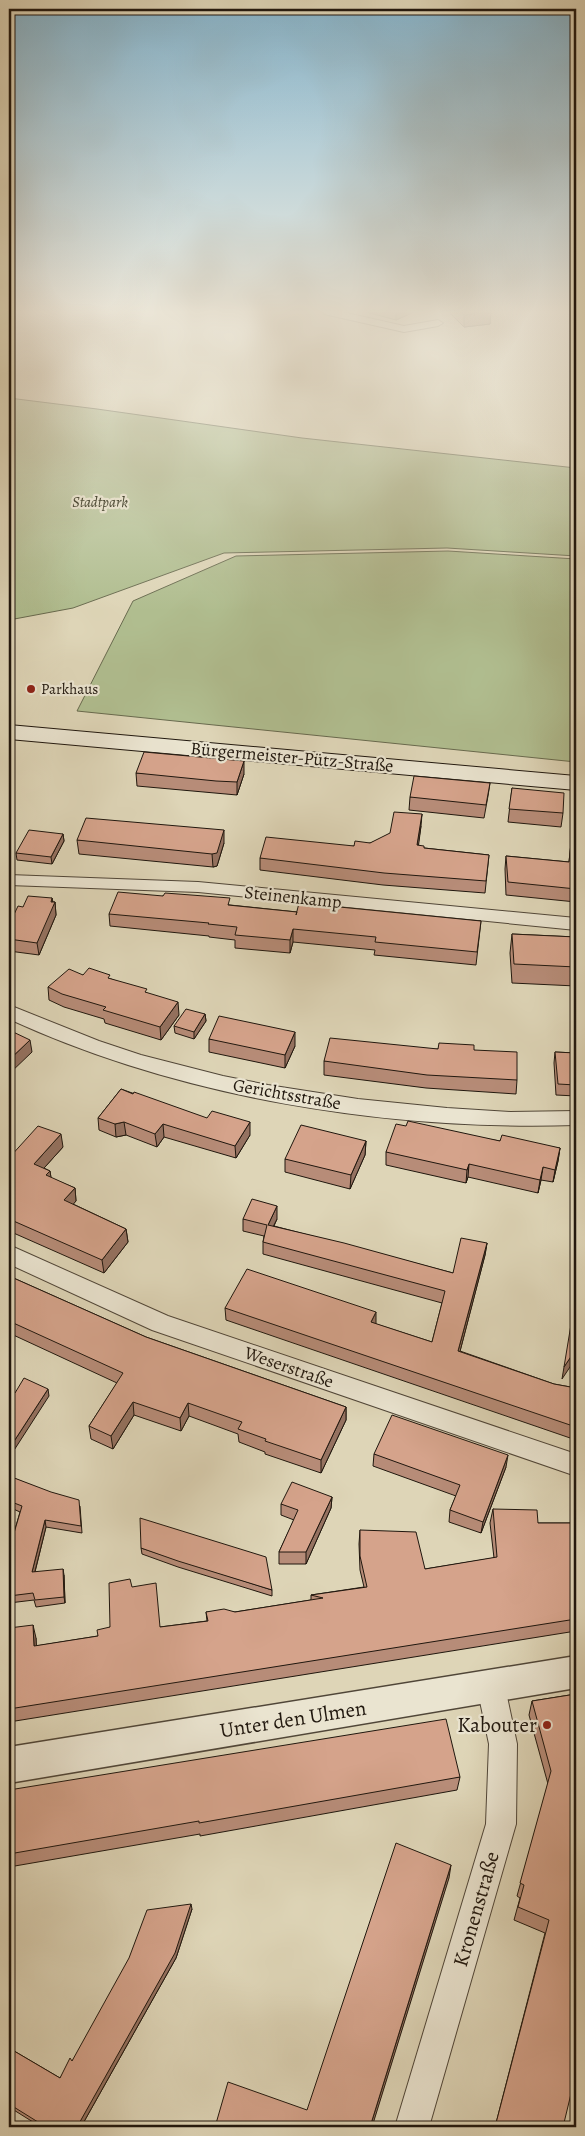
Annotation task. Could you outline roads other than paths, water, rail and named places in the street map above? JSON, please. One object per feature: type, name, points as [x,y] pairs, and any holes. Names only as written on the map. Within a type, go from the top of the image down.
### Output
[{"type":"main road","name":"Bürgermeister-Pütz-Straße","points":[[9,732],[576,783]]},
{"type":"street","name":"Steinenkamp","points":[[9,880],[198,887],[576,924]]},
{"type":"street","name":"Gerichtsstraße","points":[[9,1011],[36,1024],[142,1063],[213,1081],[294,1098],[432,1115],[500,1119],[576,1118]]},
{"type":"street","name":"Weserstraße","points":[[9,1254],[160,1323],[576,1465]]},
{"type":"street","name":"Unter den Ulmen","points":[[9,1765],[576,1672]]},
{"type":"street","name":"Kronenstraße","points":[[412,2127],[501,1824],[503,1744],[491,1687]]},
{"type":"place","name":"Parkhaus","points":[[31,689]]},
{"type":"place","name":"Kabouter","points":[[547,1725]]},
{"type":"park label","name":"Stadtpark","points":[[100,502]]}]
